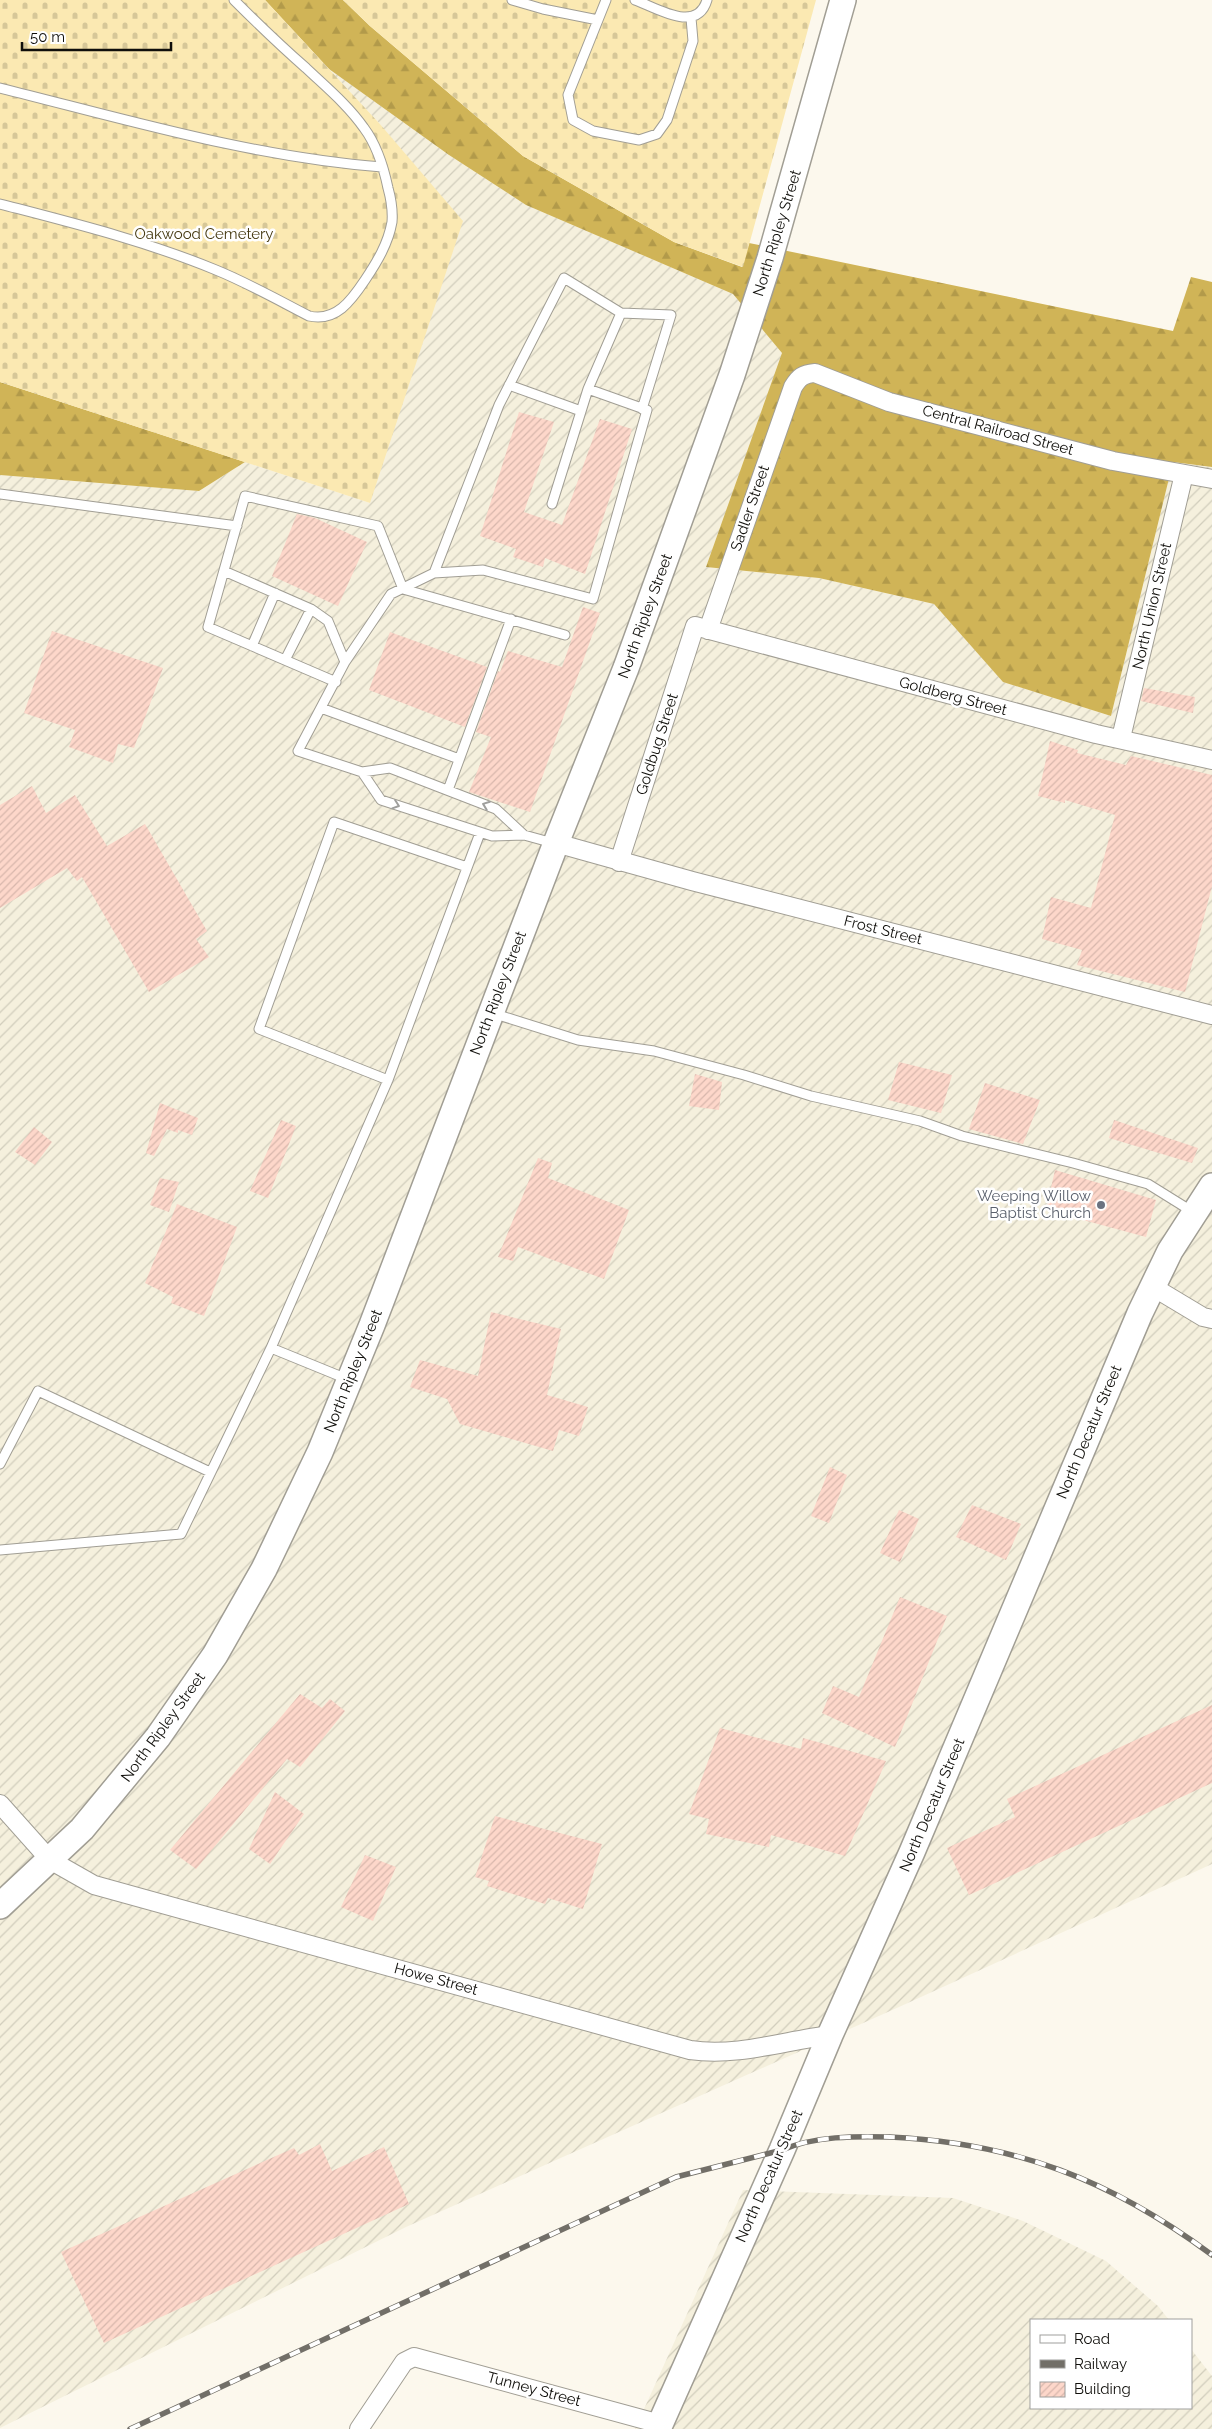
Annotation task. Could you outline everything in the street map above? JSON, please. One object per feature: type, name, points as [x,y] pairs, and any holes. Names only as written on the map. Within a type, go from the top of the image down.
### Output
[{"type":"main road","name":"North Ripley Street","points":[[0,1906],[82,1829],[123,1782],[158,1737],[215,1655],[264,1569],[316,1460],[350,1380],[556,843],[626,668],[732,374],[770,258],[843,0]]},
{"type":"main road","name":"North Decatur Street","points":[[659,2426],[912,1852],[1118,1363],[1170,1251],[1193,1212],[1212,1186]]},
{"type":"street","name":"Central Railroad Street","points":[[793,387],[798,379],[805,374],[815,373],[889,402],[1113,461],[1212,478]]},
{"type":"street","name":"Sadler Street","points":[[701,628],[793,387]]},
{"type":"street","name":"North Union Street","points":[[1121,738],[1184,474]]},
{"type":"street","name":"Goldberg Street","points":[[701,628],[1096,734],[1121,738],[1212,760]]},
{"type":"street","name":"Goldbug Street","points":[[619,862],[701,628]]},
{"type":"street","name":"Frost Street","points":[[556,843],[619,862],[1212,1015]]},
{"type":"street","points":[[1153,1287],[1204,1317],[1212,1318]]},
{"type":"street","name":"Howe Street","points":[[0,1804],[50,1860],[94,1885],[690,2050],[710,2053],[735,2052],[830,2035]]},
{"type":"street","name":"Tunney Street","points":[[359,2429],[404,2362],[414,2356],[659,2426]]},
{"type":"lane","points":[[0,204],[105,232],[169,252],[216,270],[309,316],[319,318],[330,317],[339,310],[359,289],[380,257],[392,220],[392,205],[382,167],[365,129],[341,101],[234,0]]},
{"type":"lane","points":[[512,0],[543,9],[598,20]]},
{"type":"lane","points":[[606,0],[568,95],[573,120],[593,132],[639,140],[657,134],[667,120],[693,41],[691,18]]},
{"type":"lane","points":[[635,0],[682,18],[691,18],[700,14],[707,0]]},
{"type":"lane","points":[[0,88],[194,137],[339,164],[382,167]]},
{"type":"lane","points":[[434,573],[499,405],[564,278],[621,313],[670,315],[642,408]]},
{"type":"lane","points":[[552,504],[588,389],[621,313]]},
{"type":"lane","points":[[509,385],[581,411]]},
{"type":"lane","points":[[524,834],[496,809],[390,768],[362,772],[298,751],[345,662],[391,594],[434,573],[483,570],[594,598],[647,410],[588,389]]},
{"type":"lane","points":[[0,494],[237,526]]},
{"type":"lane","points":[[336,682],[208,627],[246,496],[378,526],[403,589]]},
{"type":"lane","points":[[224,571],[311,609],[328,621],[345,662]]},
{"type":"lane","points":[[403,589],[565,635]]},
{"type":"lane","points":[[252,646],[275,593]]},
{"type":"lane","points":[[285,660],[311,609]]},
{"type":"lane","points":[[448,790],[511,619]]},
{"type":"lane","points":[[322,708],[459,759]]},
{"type":"lane","points":[[362,772],[381,800],[492,836],[524,834],[556,843]]},
{"type":"lane","points":[[388,1080],[258,1028],[334,822],[467,867]]},
{"type":"lane","points":[[0,1550],[181,1534],[271,1348],[388,1080],[480,833]]},
{"type":"lane","points":[[491,1013],[578,1040],[654,1051],[744,1075],[811,1096],[920,1121],[962,1136],[1073,1163],[1148,1184],[1193,1212]]},
{"type":"lane","points":[[271,1348],[350,1380]]},
{"type":"lane","points":[[0,1464],[38,1391],[210,1472]]},
{"type":"shaded area","points":[[329,69],[449,155],[526,205],[733,294],[783,354],[706,567],[819,578],[934,604],[1004,682],[1111,716],[1173,462],[1212,467],[1212,1864],[899,2007],[406,2227],[0,2428],[0,475],[199,491],[245,462],[370,503],[379,123]]},
{"type":"shaded area","points":[[743,2190],[953,2198],[1023,2221],[1106,2261],[1158,2306],[1168,2319],[1030,2319],[1030,2409],[1192,2409],[1192,2350],[1212,2376],[1212,2429],[635,2429]]},
{"type":"green space","name":"Oakwood Cemetery","points":[[0,0],[265,0],[379,123],[463,221],[370,503],[0,382]]},
{"type":"green space","points":[[265,0],[343,0],[370,26],[523,156],[674,242],[742,267],[749,243],[1173,331],[1191,277],[1212,282],[1212,467],[1173,462],[1111,716],[1003,682],[934,604],[819,578],[706,567],[782,353],[733,294],[526,205],[449,155],[329,69]]},
{"type":"green space","points":[[343,0],[816,0],[743,267],[674,242],[523,156],[370,26]]},
{"type":"green space","points":[[0,382],[245,462],[199,491],[0,475]]},
{"type":"building","points":[[519,412],[554,422],[524,512],[562,525],[600,419],[632,429],[585,574],[545,558],[543,567],[513,557],[516,549],[480,536]]},
{"type":"building","points":[[297,514],[315,518],[367,542],[338,606],[272,576]]},
{"type":"building","points":[[583,607],[600,613],[530,812],[469,792],[491,737],[476,732],[498,671],[500,672],[508,651],[562,667]]},
{"type":"building","points":[[52,631],[163,668],[134,748],[118,744],[113,763],[69,747],[75,730],[24,713]]},
{"type":"building","points":[[390,632],[487,667],[465,727],[369,690]]},
{"type":"building","points":[[1144,688],[1195,697],[1193,713],[1141,701]]},
{"type":"building","points":[[1050,741],[1078,750],[1077,753],[1126,765],[1131,756],[1212,775],[1212,886],[1185,992],[1077,965],[1082,950],[1042,939],[1051,897],[1091,908],[1115,815],[1065,800],[1065,803],[1038,796]]},
{"type":"building","points":[[32,786],[46,813],[75,795],[107,846],[145,824],[207,931],[196,939],[209,957],[149,992],[82,877],[77,881],[67,868],[0,908],[0,805]]},
{"type":"building","points":[[899,1062],[952,1075],[941,1113],[888,1100]]},
{"type":"building","points":[[695,1074],[722,1082],[719,1110],[689,1106]]},
{"type":"building","points":[[985,1083],[1040,1100],[1023,1144],[969,1129]]},
{"type":"building","points":[[160,1103],[198,1118],[192,1135],[178,1130],[178,1133],[167,1129],[154,1156],[146,1153]]},
{"type":"building","points":[[281,1120],[296,1126],[268,1198],[250,1191]]},
{"type":"building","points":[[1114,1120],[1198,1148],[1192,1163],[1109,1138]]},
{"type":"building","points":[[34,1127],[52,1142],[35,1165],[15,1152]]},
{"type":"building","points":[[538,1158],[552,1163],[548,1178],[629,1210],[604,1279],[518,1247],[513,1261],[498,1257]]},
{"type":"building","name":"Weeping Willow Baptist Church","points":[[1055,1170],[1156,1200],[1146,1237],[1046,1210]]},
{"type":"building","points":[[160,1178],[179,1182],[169,1212],[150,1205]]},
{"type":"building","points":[[177,1204],[237,1227],[204,1316],[171,1303],[173,1297],[145,1283]]},
{"type":"building","points":[[491,1312],[561,1329],[547,1395],[588,1407],[579,1436],[559,1430],[553,1451],[460,1424],[447,1399],[410,1387],[420,1360],[478,1376]]},
{"type":"building","points":[[830,1467],[847,1475],[829,1523],[811,1516]]},
{"type":"building","points":[[972,1505],[1021,1524],[1006,1560],[956,1537]]},
{"type":"building","points":[[899,1510],[919,1519],[900,1562],[880,1553]]},
{"type":"building","points":[[900,1597],[947,1616],[895,1747],[822,1713],[833,1686],[859,1697]]},
{"type":"building","points":[[300,1694],[322,1708],[330,1699],[345,1711],[300,1767],[287,1759],[196,1869],[170,1850]]},
{"type":"building","points":[[1212,1705],[1212,1783],[969,1895],[947,1848],[1015,1817],[1007,1799]]},
{"type":"building","points":[[720,1728],[801,1749],[803,1738],[886,1761],[845,1856],[771,1835],[769,1847],[706,1834],[709,1819],[689,1814]]},
{"type":"building","points":[[275,1792],[304,1814],[270,1864],[249,1849]]},
{"type":"building","points":[[495,1816],[602,1844],[583,1909],[548,1898],[545,1904],[487,1886],[489,1881],[475,1877]]},
{"type":"building","points":[[365,1855],[396,1867],[373,1921],[341,1907]]},
{"type":"building","points":[[320,2144],[332,2171],[384,2147],[409,2204],[104,2343],[61,2252],[294,2148],[299,2155]]},
{"type":"railway","points":[[130,2429],[676,2177],[821,2139],[890,2137],[936,2141],[979,2147],[1021,2157],[1099,2186],[1137,2206],[1212,2255]]},
{"type":"place","name":"Weeping Willow Baptist Church","points":[[1101,1205]]}]
